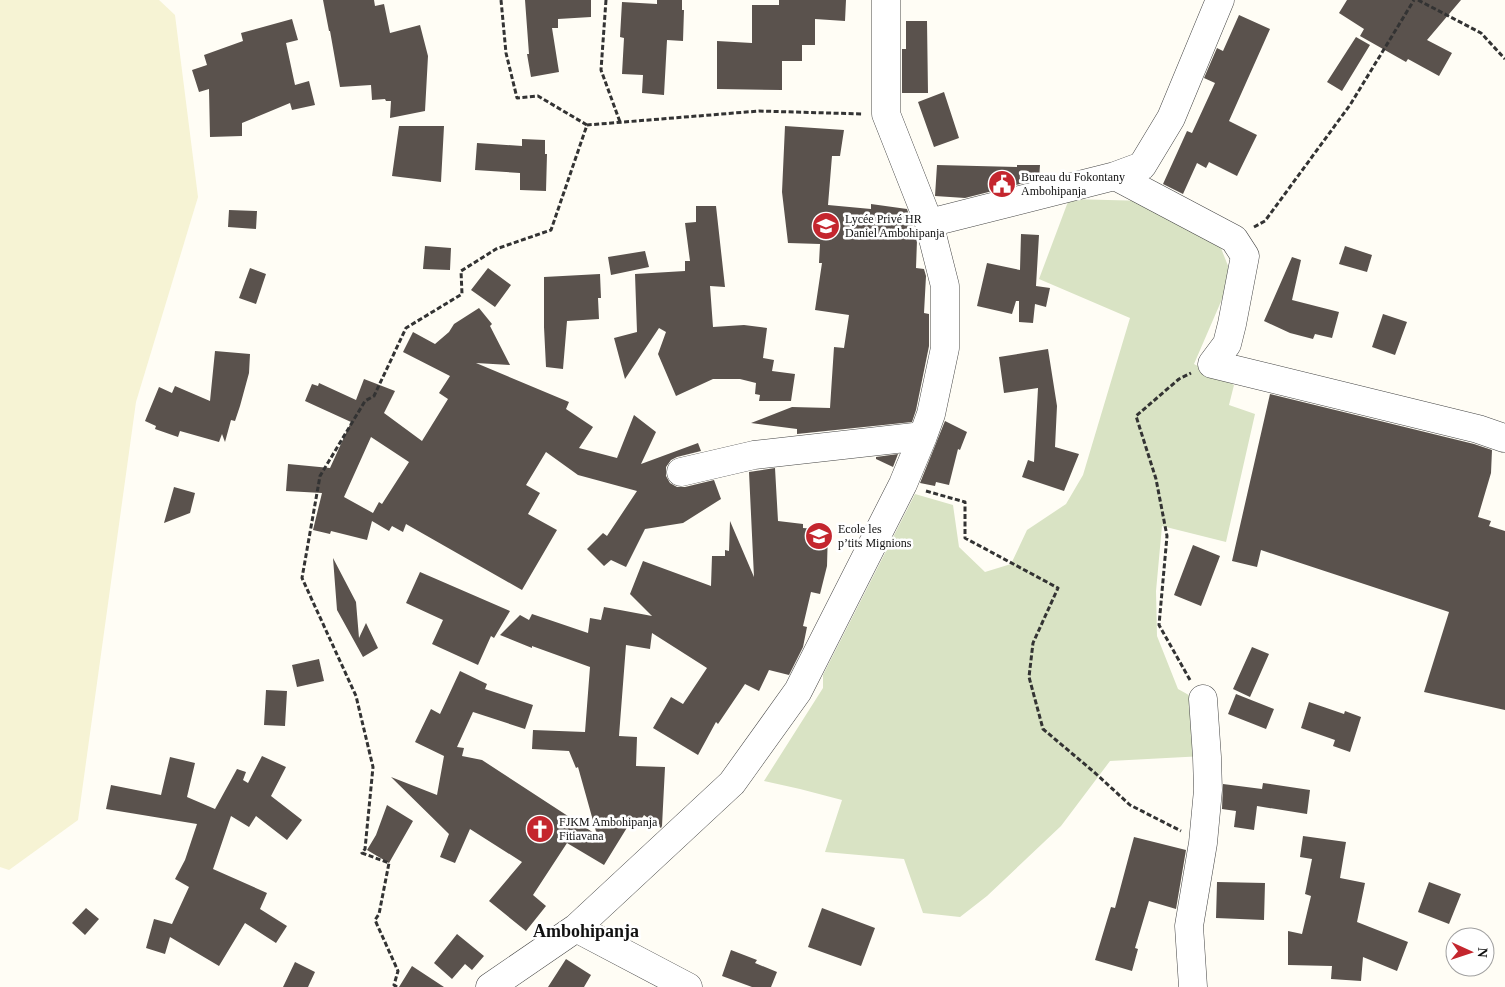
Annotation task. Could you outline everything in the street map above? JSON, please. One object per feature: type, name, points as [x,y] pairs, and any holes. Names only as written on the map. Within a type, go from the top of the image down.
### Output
[{"type":"street","points":[[490,987],[576,928],[732,783],[798,692],[903,484],[932,414],[945,348],[945,286],[929,223],[886,114],[886,0]]},
{"type":"street","points":[[929,223],[1115,176],[1142,166],[1171,118],[1220,0]]},
{"type":"street","points":[[1115,176],[1234,239],[1245,256],[1232,324],[1226,344],[1212,364],[1478,429],[1504,438]]},
{"type":"street","points":[[681,472],[754,455],[923,436]]},
{"type":"street","points":[[1193,987],[1189,926],[1203,843],[1208,790],[1208,757],[1203,699]]},
{"type":"street","points":[[576,928],[688,987]]},
{"type":"path","points":[[501,0],[506,53],[517,98],[538,96],[587,125],[760,111],[886,114]]},
{"type":"path","points":[[606,0],[601,70],[620,122]]},
{"type":"path","points":[[1234,239],[1265,221],[1350,105],[1414,0]]},
{"type":"path","points":[[1418,0],[1480,33],[1505,59]]},
{"type":"path","points":[[397,987],[394,985],[398,971],[375,920],[379,914],[388,863],[362,853],[373,767],[356,696],[302,578],[320,476],[365,401],[374,396],[406,328],[462,294],[461,271],[496,249],[551,230],[587,125]]},
{"type":"path","points":[[1203,699],[1159,625],[1167,536],[1156,479],[1136,416],[1178,379],[1212,364]]},
{"type":"path","points":[[903,484],[965,502],[966,538],[1058,588],[1033,643],[1029,677],[1043,729],[1130,805],[1203,843]]},
{"type":"shaded area","points":[[0,0],[159,0],[175,15],[198,197],[136,402],[78,820],[9,870],[0,867]]},
{"type":"green space","points":[[1069,199],[1147,201],[1217,238],[1232,276],[1194,364],[1234,385],[1229,405],[1255,414],[1226,542],[1162,526],[1156,591],[1157,636],[1178,689],[1196,699],[1204,756],[1110,761],[1061,826],[987,896],[960,917],[923,913],[904,859],[825,852],[842,800],[764,781],[823,688],[823,675],[915,494],[953,505],[959,547],[985,572],[1011,564],[1027,530],[1066,504],[1083,475],[1130,318],[1039,279]]},
{"type":"building","points":[[323,0],[374,0],[375,6],[384,4],[390,33],[420,25],[428,56],[425,111],[390,118],[391,101],[386,101],[385,99],[372,100],[371,85],[340,87]]},
{"type":"building","points":[[525,0],[591,0],[591,17],[558,19],[558,28],[552,28],[559,72],[531,77],[527,54],[529,54]]},
{"type":"building","points":[[657,0],[682,0],[682,10],[684,10],[683,41],[667,40],[664,95],[642,93],[643,75],[622,74],[624,38],[620,37],[622,2],[657,4]]},
{"type":"building","points":[[779,0],[846,0],[845,21],[815,19],[815,45],[802,45],[802,61],[782,61],[782,90],[717,89],[717,41],[752,43],[752,5],[779,5]]},
{"type":"building","points":[[1347,0],[1461,0],[1427,40],[1452,53],[1439,76],[1408,59],[1406,62],[1360,36],[1364,29],[1339,13]]},
{"type":"building","points":[[1239,15],[1270,29],[1229,121],[1257,135],[1237,176],[1209,162],[1206,168],[1197,163],[1183,194],[1163,184],[1187,131],[1192,133],[1215,83],[1204,78],[1217,48],[1223,51]]},
{"type":"building","points":[[292,19],[298,40],[286,43],[295,85],[309,81],[315,105],[292,110],[290,103],[242,123],[242,136],[210,137],[209,89],[199,92],[192,70],[207,65],[204,55],[243,41],[241,33]]},
{"type":"building","points":[[906,21],[927,21],[928,93],[902,93],[902,49],[906,49]]},
{"type":"building","points":[[1356,37],[1370,45],[1342,91],[1327,82]]},
{"type":"building","points":[[944,92],[959,138],[934,147],[918,102]]},
{"type":"building","points":[[399,126],[444,126],[441,182],[392,176]]},
{"type":"building","points":[[785,126],[844,130],[840,156],[832,156],[828,205],[871,209],[871,204],[907,209],[917,240],[916,268],[924,269],[926,276],[924,313],[929,314],[929,346],[912,422],[797,434],[797,429],[751,423],[792,407],[830,408],[834,347],[844,348],[849,315],[815,310],[822,263],[819,263],[820,244],[788,243],[782,192]]},
{"type":"building","points":[[522,139],[545,140],[545,154],[547,154],[546,191],[520,190],[520,173],[475,170],[477,143],[522,146]]},
{"type":"building","points":[[937,165],[1017,167],[1017,165],[1040,165],[1039,179],[965,198],[935,196]]},
{"type":"building","points":[[696,206],[716,206],[725,287],[710,286],[713,327],[744,325],[767,328],[763,358],[774,360],[772,371],[795,374],[791,401],[759,401],[760,395],[755,394],[756,383],[740,379],[713,379],[676,396],[658,354],[666,332],[659,328],[625,379],[614,338],[637,332],[635,274],[685,271],[685,261],[690,261],[685,223],[696,222]]},
{"type":"building","points":[[229,210],[257,211],[256,229],[228,227]]},
{"type":"building","points":[[1021,234],[1039,235],[1036,286],[1050,288],[1046,307],[1035,304],[1033,323],[1019,322],[1019,301],[1016,301],[1012,314],[977,306],[987,263],[1020,270]]},
{"type":"building","points":[[425,246],[451,248],[450,270],[423,269]]},
{"type":"building","points":[[1345,246],[1372,255],[1367,272],[1339,264]]},
{"type":"building","points":[[645,251],[649,267],[611,275],[608,257]]},
{"type":"building","points":[[1292,257],[1301,260],[1292,300],[1339,312],[1332,338],[1315,334],[1313,339],[1290,333],[1264,321]]},
{"type":"building","points":[[250,268],[266,274],[256,304],[239,298]]},
{"type":"building","points":[[488,268],[511,285],[495,307],[471,290]]},
{"type":"building","points":[[600,274],[601,298],[598,298],[599,319],[567,321],[563,369],[546,367],[544,277]]},
{"type":"building","points":[[479,308],[492,324],[490,326],[510,365],[476,363],[569,402],[566,409],[593,427],[579,448],[617,458],[634,415],[656,432],[641,464],[698,443],[701,451],[671,460],[666,467],[666,476],[670,483],[677,487],[714,480],[721,499],[683,523],[645,529],[626,567],[611,560],[604,566],[587,549],[603,533],[607,536],[637,491],[578,475],[546,452],[526,485],[540,493],[528,514],[557,530],[522,590],[406,524],[403,532],[392,526],[389,531],[372,521],[367,540],[331,531],[330,534],[313,530],[322,493],[286,491],[288,464],[330,468],[351,422],[305,401],[312,384],[318,386],[319,383],[356,400],[364,379],[395,391],[384,413],[422,441],[448,399],[439,393],[450,376],[403,352],[413,332],[435,344],[449,332],[454,324]],"holes":[[[371,437],[409,462],[382,504],[379,502],[373,513],[344,497]]]},
{"type":"building","points":[[1383,314],[1407,322],[1395,355],[1372,347]]},
{"type":"building","points":[[1048,349],[1057,406],[1055,447],[1079,454],[1064,491],[1022,477],[1028,460],[1034,462],[1038,388],[1004,393],[999,357]]},
{"type":"building","points":[[215,351],[250,354],[249,373],[240,406],[235,421],[231,420],[225,442],[222,434],[219,442],[180,431],[178,437],[155,429],[156,426],[145,421],[159,387],[172,393],[175,386],[210,401]]},
{"type":"building","points":[[1270,394],[1492,450],[1491,473],[1478,517],[1491,521],[1489,526],[1505,531],[1505,710],[1424,692],[1449,612],[1261,550],[1257,567],[1232,561]]},
{"type":"building","points":[[945,421],[967,432],[960,450],[958,449],[949,485],[936,482],[935,486],[920,483]]},
{"type":"building","points":[[898,454],[893,467],[876,459],[876,457]]},
{"type":"building","points":[[775,468],[778,521],[803,524],[803,528],[828,530],[827,566],[820,594],[811,592],[803,626],[807,627],[803,647],[789,675],[769,670],[759,691],[745,684],[718,724],[716,722],[698,755],[653,728],[671,697],[683,704],[707,668],[652,633],[650,649],[626,645],[619,736],[637,737],[636,766],[665,767],[662,826],[661,828],[644,815],[635,830],[628,826],[604,865],[567,843],[533,895],[546,906],[526,931],[489,901],[522,862],[470,829],[455,863],[440,857],[449,834],[391,777],[437,795],[444,756],[415,742],[431,709],[440,714],[460,671],[487,684],[485,689],[533,705],[525,729],[473,712],[457,747],[464,748],[462,756],[482,760],[597,835],[578,767],[576,768],[569,751],[532,749],[533,730],[585,732],[590,667],[532,646],[532,648],[500,635],[520,615],[529,620],[532,614],[588,633],[590,618],[601,620],[604,607],[652,616],[630,594],[643,561],[711,586],[712,556],[725,556],[725,550],[729,551],[730,521],[754,577],[749,472]]},
{"type":"building","points":[[174,487],[195,493],[190,513],[164,523]]},
{"type":"building","points":[[1193,545],[1220,556],[1201,606],[1174,595]]},
{"type":"building","points":[[333,558],[356,602],[359,638],[366,623],[378,648],[363,657],[337,610]]},
{"type":"building","points":[[420,572],[510,611],[494,638],[491,636],[478,665],[432,644],[443,620],[406,603]]},
{"type":"building","points":[[1252,647],[1269,654],[1250,697],[1233,689]]},
{"type":"building","points":[[319,659],[324,681],[297,687],[292,665]]},
{"type":"building","points":[[266,690],[287,691],[285,726],[264,725]]},
{"type":"building","points":[[1236,694],[1274,709],[1266,729],[1228,714]]},
{"type":"building","points":[[1309,702],[1344,714],[1345,711],[1361,717],[1350,752],[1333,746],[1335,740],[1301,728]]},
{"type":"building","points":[[262,756],[286,767],[271,796],[302,820],[287,840],[256,816],[249,827],[231,816],[213,869],[267,893],[260,909],[287,926],[276,943],[245,923],[219,966],[170,937],[165,954],[146,948],[154,919],[172,924],[189,887],[175,879],[185,860],[197,824],[106,809],[111,785],[161,795],[170,757],[195,763],[187,797],[215,809],[237,769],[246,772],[243,780],[248,783]]},
{"type":"building","points":[[1263,783],[1310,790],[1307,814],[1257,806],[1254,830],[1234,827],[1236,811],[1222,809],[1223,784],[1262,789]]},
{"type":"building","points":[[387,805],[413,821],[389,863],[367,850],[376,835]]},
{"type":"building","points":[[1303,836],[1346,842],[1340,878],[1365,883],[1357,922],[1408,942],[1397,971],[1363,957],[1361,981],[1331,979],[1332,966],[1288,965],[1288,931],[1302,934],[1311,896],[1305,894],[1312,859],[1300,857]]},
{"type":"building","points":[[1134,837],[1186,850],[1176,909],[1149,901],[1135,948],[1138,949],[1132,971],[1095,960],[1111,907],[1115,908]]},
{"type":"building","points":[[1217,882],[1265,883],[1264,920],[1216,918]]},
{"type":"building","points":[[1429,882],[1461,894],[1449,924],[1418,912]]},
{"type":"building","points":[[86,908],[99,919],[85,935],[72,923]]},
{"type":"building","points":[[822,908],[875,928],[861,966],[808,947]]},
{"type":"building","points":[[457,934],[484,956],[472,970],[465,964],[452,979],[434,963]]},
{"type":"building","points":[[731,950],[757,960],[755,963],[777,972],[771,987],[752,987],[722,976]]},
{"type":"building","points":[[566,959],[591,975],[584,987],[548,987]]},
{"type":"building","points":[[295,962],[315,972],[308,987],[283,987]]},
{"type":"building","points":[[412,966],[444,987],[399,987]]},
{"type":"place","name":"Bureau du Fokontany Ambohipanja","points":[[1002,184]]},
{"type":"place","name":"Lycée Privé HR Daniel Ambohipanja","points":[[826,226]]},
{"type":"place","name":"Ecole les p’tits Mignions","points":[[819,536]]},
{"type":"place","name":"FJKM Ambohipanja Fitiavana","points":[[540,829]]},
{"type":"district","name":"Ambohipanja","points":[[586,931]]}]
